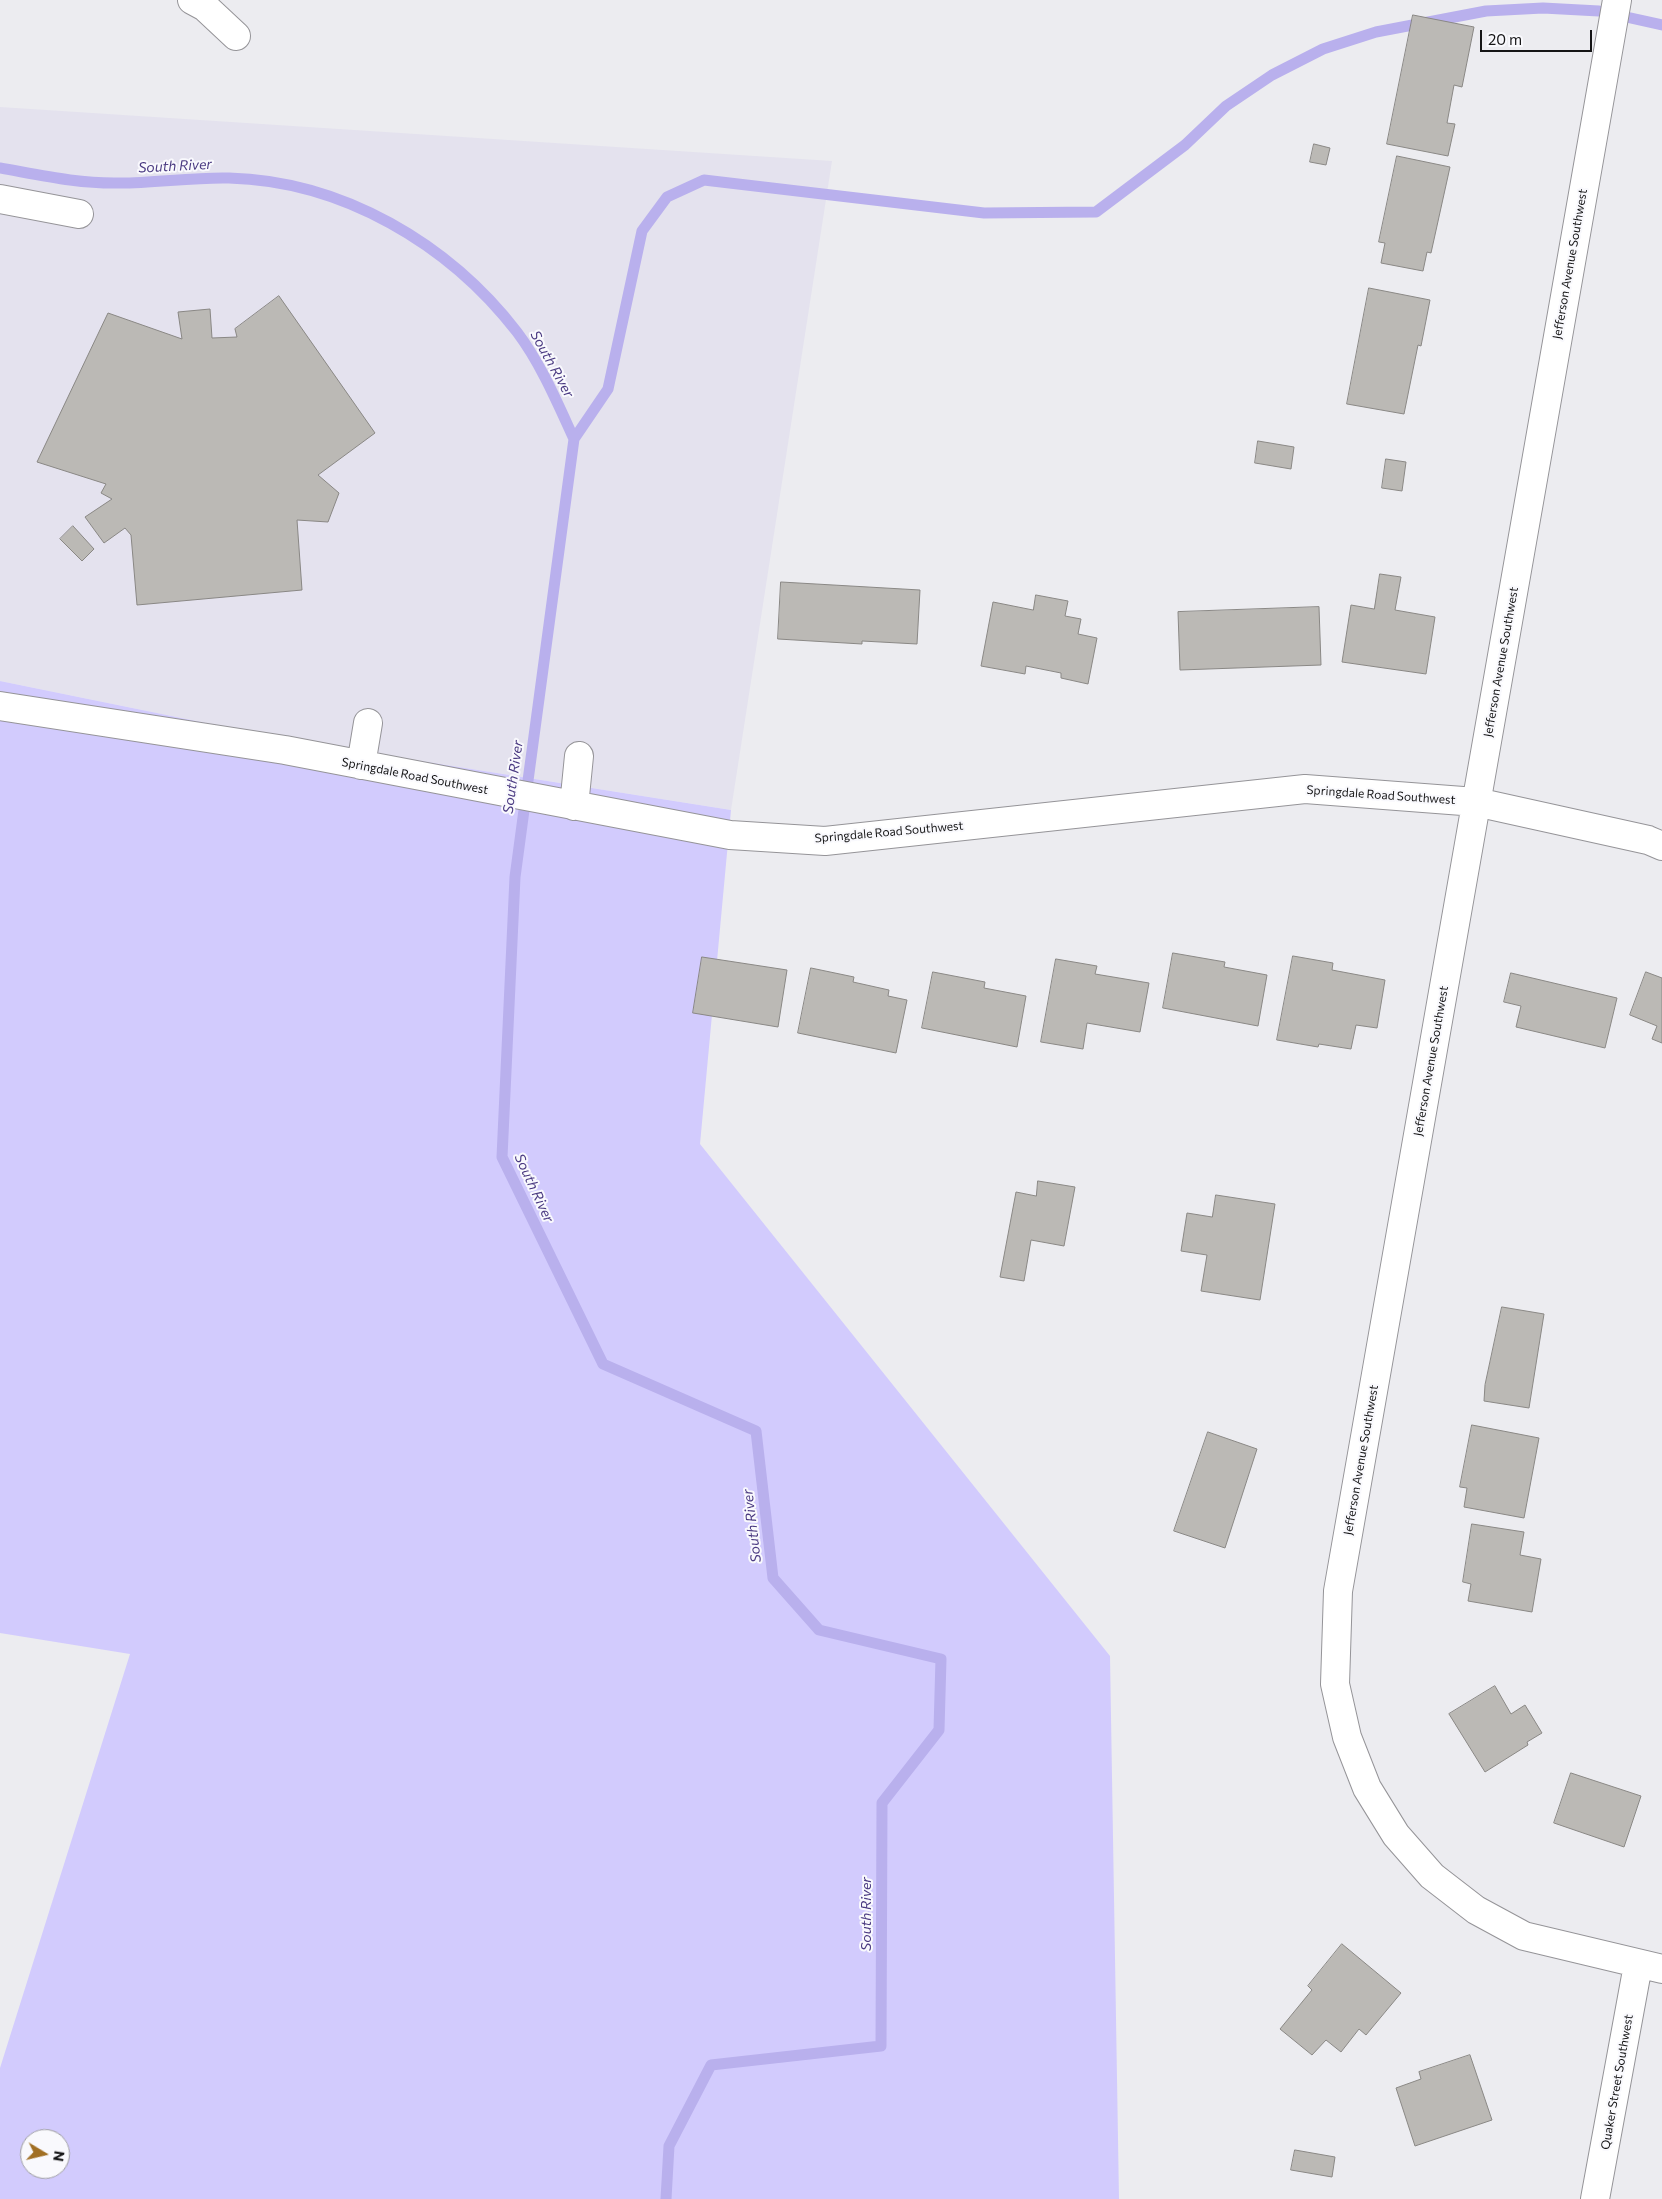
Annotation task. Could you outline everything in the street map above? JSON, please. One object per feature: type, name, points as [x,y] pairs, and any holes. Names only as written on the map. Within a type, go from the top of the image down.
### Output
[{"type":"street","points":[[192,0],[205,7],[236,36]]},
{"type":"street","name":"Jefferson Avenue Southwest","points":[[1617,0],[1338,1591],[1335,1684],[1347,1737],[1367,1788],[1396,1835],[1432,1876],[1476,1910],[1524,1936],[1650,1967]]},
{"type":"street","points":[[0,199],[79,214]]},
{"type":"street","name":"Springdale Road Southwest","points":[[0,706],[285,750],[730,835],[825,841],[1304,789],[1476,802],[1648,840],[1662,846]]},
{"type":"street","points":[[361,765],[368,723]]},
{"type":"street","points":[[574,806],[579,756]]},
{"type":"street","name":"Quaker Street Southwest","points":[[1595,2199],[1650,1967]]},
{"type":"shaded area","points":[[0,107],[832,161],[731,810],[294,741],[0,681]]},
{"type":"shaded area","points":[[0,681],[294,741],[731,810],[700,1144],[1110,1656],[1119,2199],[0,2199],[0,2068],[130,1654],[0,1633]]},
{"type":"building","points":[[1413,15],[1474,27],[1462,87],[1454,85],[1447,123],[1455,124],[1448,156],[1387,144]]},
{"type":"building","points":[[1314,144],[1330,148],[1326,165],[1310,162]]},
{"type":"building","points":[[1397,156],[1450,167],[1431,253],[1427,252],[1423,271],[1381,263],[1385,243],[1379,242]]},
{"type":"building","points":[[1369,288],[1430,300],[1421,346],[1418,345],[1404,414],[1347,404]]},
{"type":"building","points":[[279,296],[375,433],[318,475],[339,493],[328,522],[297,520],[302,590],[137,605],[131,535],[125,528],[104,543],[85,517],[112,499],[101,493],[106,484],[37,462],[108,313],[182,339],[178,312],[210,309],[212,338],[237,337],[235,329]]},
{"type":"building","points":[[1258,441],[1294,447],[1291,469],[1255,463]]},
{"type":"building","points":[[1386,459],[1406,462],[1402,491],[1382,488]]},
{"type":"building","points":[[73,526],[94,549],[82,561],[60,539]]},
{"type":"building","points":[[1380,574],[1401,577],[1395,610],[1435,617],[1426,674],[1342,662],[1351,605],[1374,609]]},
{"type":"building","points":[[781,582],[920,590],[917,644],[862,641],[862,644],[778,639]]},
{"type":"building","points":[[1036,595],[1068,601],[1065,616],[1081,619],[1078,634],[1097,638],[1088,684],[1061,678],[1061,673],[1026,666],[1025,674],[981,666],[993,602],[1033,610]]},
{"type":"building","points":[[1319,607],[1321,665],[1180,670],[1178,612]]},
{"type":"building","points":[[1173,953],[1225,962],[1224,967],[1267,975],[1258,1026],[1163,1008]]},
{"type":"building","points":[[1293,956],[1333,963],[1332,970],[1385,980],[1377,1028],[1356,1025],[1351,1049],[1319,1044],[1318,1047],[1277,1040]]},
{"type":"building","points":[[702,957],[787,970],[778,1027],[693,1013]]},
{"type":"building","points":[[1056,959],[1097,966],[1095,974],[1149,983],[1140,1032],[1087,1023],[1083,1049],[1041,1042]]},
{"type":"building","points":[[811,968],[854,977],[853,982],[889,990],[888,996],[907,1000],[896,1053],[798,1033]]},
{"type":"building","points":[[933,972],[985,982],[984,988],[1026,996],[1017,1047],[922,1028]]},
{"type":"building","points":[[1646,972],[1662,978],[1662,1043],[1652,1039],[1657,1026],[1630,1015]]},
{"type":"building","points":[[1511,973],[1617,998],[1605,1048],[1516,1027],[1521,1006],[1504,1002]]},
{"type":"building","points":[[1038,1181],[1075,1187],[1064,1246],[1031,1240],[1024,1281],[1000,1277],[1016,1192],[1036,1196]]},
{"type":"building","points":[[1216,1195],[1275,1204],[1260,1300],[1201,1291],[1207,1255],[1181,1251],[1187,1213],[1212,1217]]},
{"type":"building","points":[[1502,1307],[1544,1314],[1529,1408],[1484,1401],[1485,1385]]},
{"type":"building","points":[[1472,1425],[1539,1438],[1524,1518],[1464,1507],[1467,1488],[1460,1487]]},
{"type":"building","points":[[1208,1432],[1257,1449],[1225,1548],[1174,1531]]},
{"type":"building","points":[[1472,1524],[1524,1532],[1520,1555],[1541,1559],[1532,1612],[1468,1601],[1471,1584],[1463,1582]]},
{"type":"building","points":[[1495,1686],[1511,1714],[1525,1705],[1542,1733],[1527,1742],[1528,1745],[1485,1772],[1449,1714]]},
{"type":"building","points":[[1571,1773],[1641,1796],[1624,1847],[1554,1823]]},
{"type":"building","points":[[1342,1944],[1401,1993],[1366,2035],[1359,2029],[1341,2052],[1326,2040],[1312,2055],[1280,2029],[1312,1990],[1308,1986]]},
{"type":"building","points":[[1470,2055],[1492,2120],[1415,2146],[1396,2088],[1421,2079],[1419,2072]]},
{"type":"building","points":[[1295,2150],[1335,2157],[1332,2177],[1291,2170]]},
{"type":"waterway","points":[[574,439],[608,389],[642,231],[667,197],[704,180],[984,213],[1096,212],[1185,145],[1226,106],[1272,75],[1323,49],[1376,32],[1486,11],[1543,8],[1599,11],[1662,25]]},
{"type":"waterway","name":"South River","points":[[0,168],[105,183],[215,178],[271,182],[313,191],[352,205],[390,223],[426,245],[459,271],[490,300],[517,332],[534,357],[574,439],[515,877],[502,1157],[603,1364],[756,1431],[773,1578],[819,1630],[941,1659],[939,1730],[882,1803],[881,2046],[711,2065],[669,2146],[666,2199]]}]
